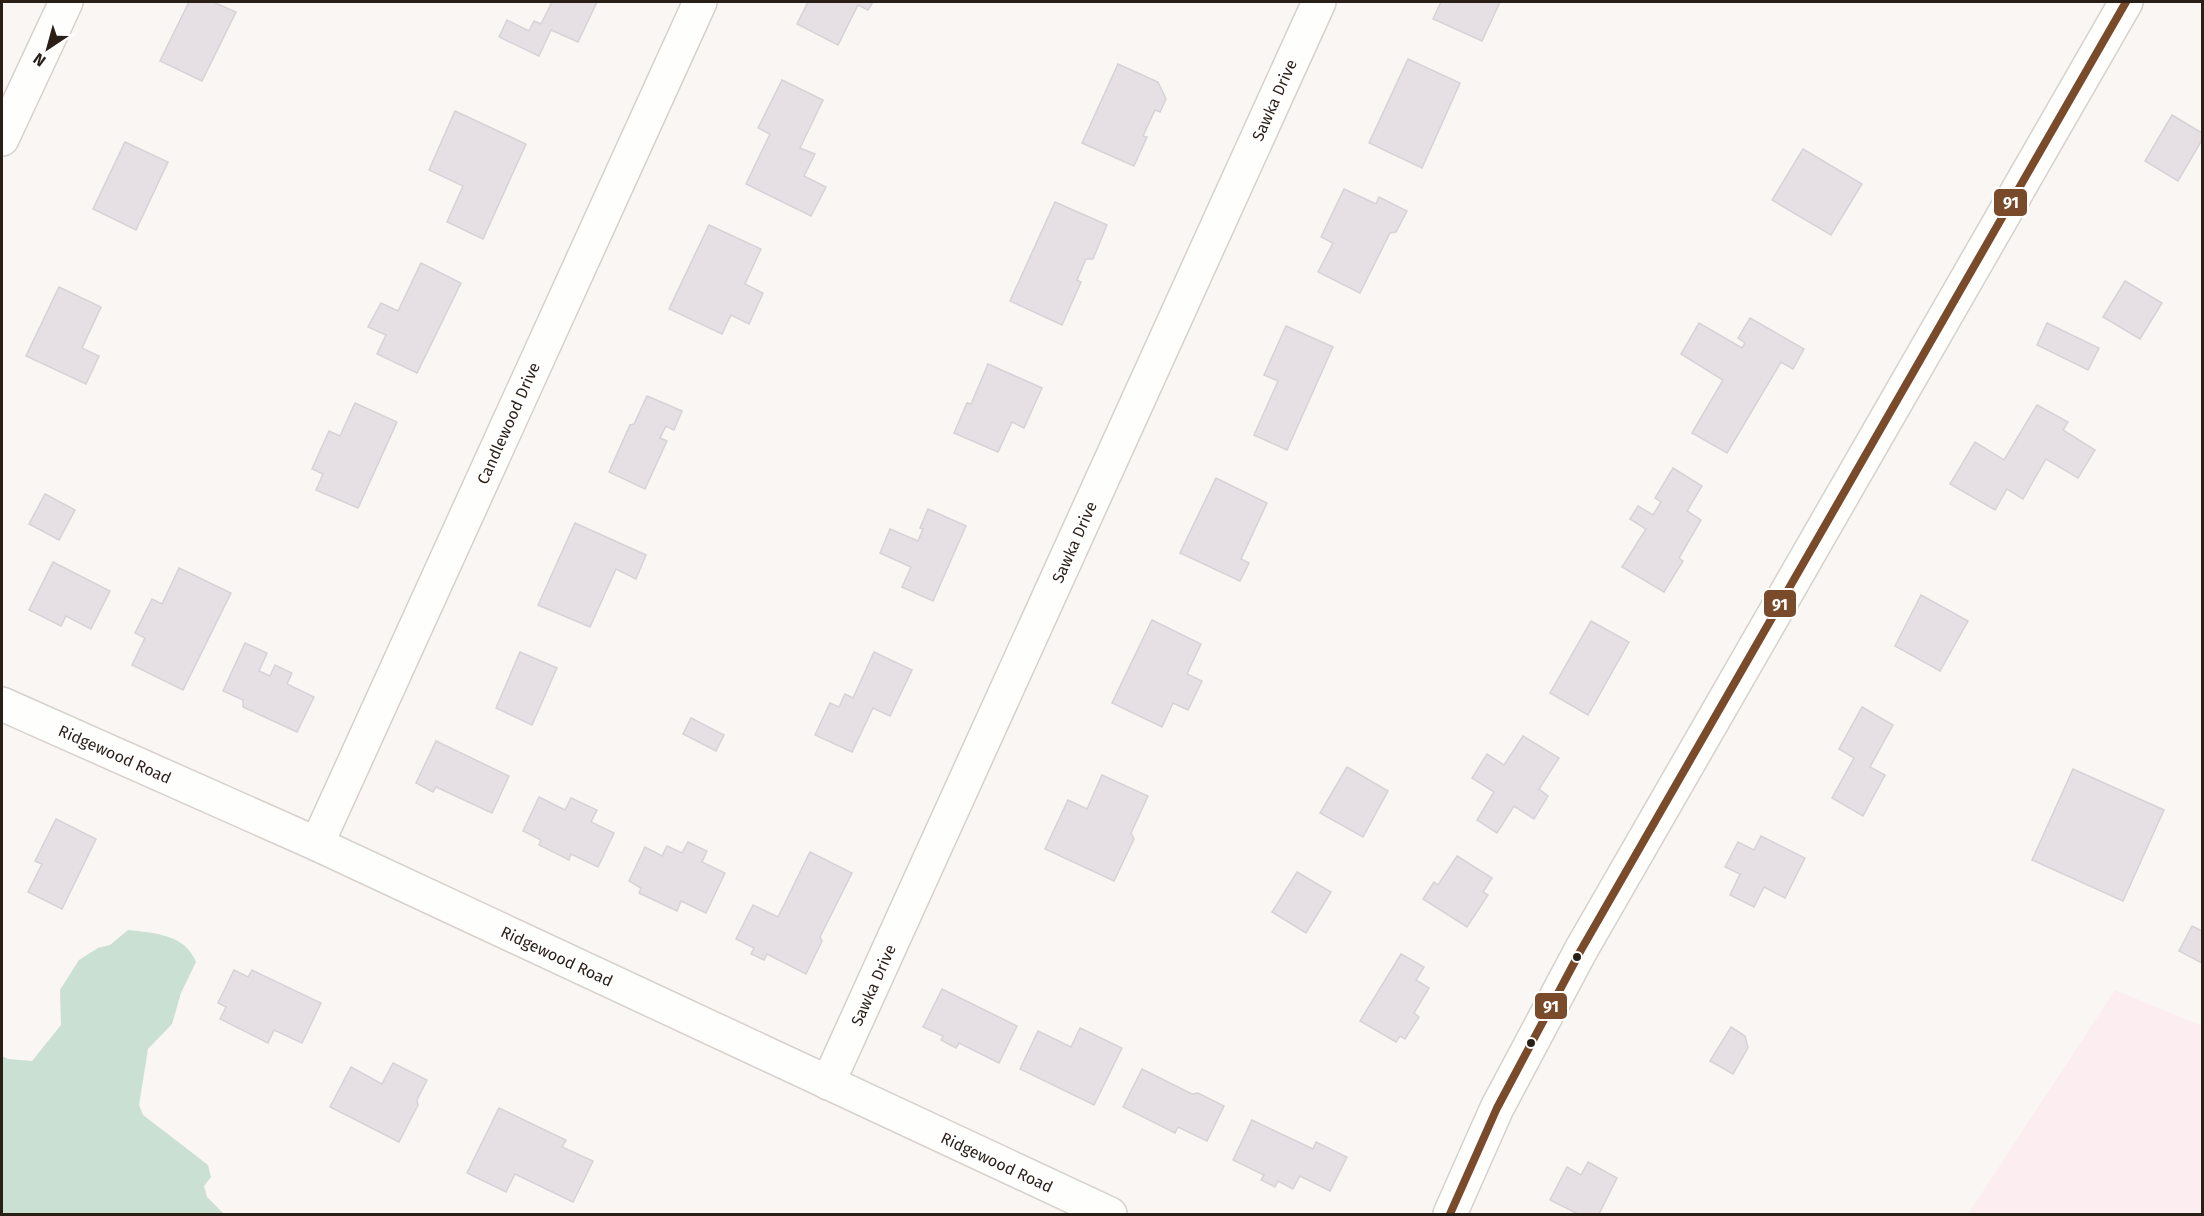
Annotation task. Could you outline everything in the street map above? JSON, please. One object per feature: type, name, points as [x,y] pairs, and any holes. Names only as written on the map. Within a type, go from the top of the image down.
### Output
[{"type":"street","points":[[2,139],[9,100],[66,2]]},
{"type":"street","name":"Candlewood Drive","points":[[316,844],[700,2]]},
{"type":"street","name":"Sawka Drive","points":[[828,1083],[1319,2]]},
{"type":"street","points":[[1450,1215],[1497,1108],[1576,959],[2126,2]]},
{"type":"street","name":"Ridgewood Road","points":[[2,704],[316,844],[1110,1215]]},
{"type":"shaded area","points":[[2115,990],[2202,1026],[2202,1214],[1968,1214]]},
{"type":"green space","points":[[128,930],[158,934],[177,940],[191,953],[196,962],[181,993],[172,1024],[148,1049],[139,1105],[143,1115],[208,1165],[211,1177],[204,1186],[207,1197],[224,1214],[2,1214],[2,1056],[8,1059],[32,1061],[61,1025],[60,990],[79,960],[98,948],[110,945]]},
{"type":"building","points":[[189,2],[213,2],[236,12],[202,81],[160,61]]},
{"type":"building","points":[[552,2],[597,2],[578,42],[551,30],[539,56],[499,37],[507,20],[529,31],[534,21],[541,24]]},
{"type":"building","points":[[808,2],[873,2],[868,10],[858,5],[838,45],[797,24]]},
{"type":"building","points":[[1441,2],[1500,2],[1482,41],[1433,19]]},
{"type":"building","points":[[1408,59],[1460,83],[1422,168],[1369,143]]},
{"type":"building","points":[[1118,64],[1158,82],[1166,99],[1160,112],[1155,110],[1143,136],[1147,137],[1134,166],[1082,143]]},
{"type":"building","points":[[782,80],[823,100],[800,148],[815,154],[804,176],[826,187],[811,216],[746,184],[770,134],[758,128]]},
{"type":"building","points":[[455,111],[526,144],[483,239],[447,222],[463,186],[429,170]]},
{"type":"building","points":[[2172,115],[2202,133],[2202,140],[2178,181],[2145,161]]},
{"type":"building","points":[[125,142],[168,162],[136,230],[93,209]]},
{"type":"building","points":[[1803,149],[1862,184],[1831,235],[1772,200]]},
{"type":"building","points":[[1344,189],[1376,204],[1379,197],[1407,211],[1396,232],[1390,233],[1360,293],[1318,272],[1333,243],[1321,237]]},
{"type":"building","points":[[1055,202],[1107,225],[1093,259],[1086,259],[1077,280],[1081,282],[1062,325],[1010,301]]},
{"type":"building","points":[[709,225],[761,249],[745,284],[763,293],[749,324],[731,315],[722,334],[669,309]]},
{"type":"building","points":[[421,263],[461,283],[417,373],[377,354],[386,335],[368,327],[381,303],[398,311]]},
{"type":"building","points":[[2125,281],[2162,303],[2140,339],[2103,317]]},
{"type":"building","points":[[59,287],[101,307],[82,348],[99,356],[86,384],[26,356]]},
{"type":"building","points":[[1750,318],[1804,349],[1793,369],[1781,362],[1727,453],[1692,433],[1723,380],[1681,354],[1699,323],[1742,348],[1745,343],[1738,338]]},
{"type":"building","points":[[2047,323],[2099,348],[2088,370],[2037,345]]},
{"type":"building","points":[[1286,326],[1333,347],[1287,450],[1254,435],[1278,381],[1264,375]]},
{"type":"building","points":[[988,364],[1042,388],[1024,428],[1012,422],[998,452],[954,433],[967,403],[971,404]]},
{"type":"building","points":[[647,396],[682,411],[674,430],[666,426],[660,438],[667,441],[645,489],[609,472],[630,425],[634,424]]},
{"type":"building","points":[[355,403],[397,422],[358,508],[316,490],[323,474],[312,469],[329,431],[340,436]]},
{"type":"building","points":[[2037,405],[2068,422],[2063,430],[2095,450],[2078,478],[2046,459],[2023,499],[2007,489],[1995,510],[1950,484],[1975,442],[2004,460]]},
{"type":"building","points":[[1673,468],[1702,486],[1687,511],[1701,520],[1679,558],[1683,561],[1664,592],[1622,567],[1646,529],[1630,519],[1638,506],[1653,515],[1661,502],[1655,498]]},
{"type":"building","points":[[1216,478],[1267,503],[1241,559],[1249,563],[1240,581],[1180,553]]},
{"type":"building","points":[[45,494],[75,510],[59,540],[29,524]]},
{"type":"building","points":[[928,509],[966,526],[933,601],[902,587],[911,567],[880,553],[890,529],[918,541],[923,529],[920,528]]},
{"type":"building","points":[[575,523],[646,555],[636,579],[616,569],[590,627],[538,605]]},
{"type":"building","points":[[53,562],[110,591],[91,629],[66,616],[61,626],[29,610]]},
{"type":"building","points":[[179,568],[231,593],[183,690],[132,665],[145,638],[135,633],[152,599],[162,604]]},
{"type":"building","points":[[1921,595],[1968,621],[1940,671],[1895,646]]},
{"type":"building","points":[[1152,620],[1201,644],[1187,674],[1202,681],[1188,710],[1173,703],[1162,727],[1112,703]]},
{"type":"building","points":[[1591,621],[1629,642],[1588,715],[1550,693]]},
{"type":"building","points":[[245,643],[267,653],[259,671],[270,676],[275,665],[292,673],[287,684],[314,697],[297,732],[243,707],[243,700],[223,691]]},
{"type":"building","points":[[520,652],[557,668],[532,725],[496,708]]},
{"type":"building","points":[[874,652],[912,670],[890,716],[873,708],[852,752],[815,735],[830,703],[839,707],[845,694],[853,698]]},
{"type":"building","points":[[1862,707],[1893,725],[1870,767],[1885,775],[1863,816],[1832,798],[1854,758],[1839,749]]},
{"type":"building","points":[[691,718],[724,735],[716,751],[683,734]]},
{"type":"building","points":[[1523,736],[1559,758],[1539,789],[1548,796],[1534,819],[1514,806],[1497,833],[1477,820],[1494,792],[1472,778],[1487,754],[1504,765]]},
{"type":"building","points":[[436,741],[509,776],[492,813],[436,787],[433,792],[416,783]]},
{"type":"building","points":[[1347,767],[1388,791],[1363,837],[1320,813]]},
{"type":"building","points":[[2073,769],[2164,810],[2123,901],[2032,860]]},
{"type":"building","points":[[1102,775],[1148,796],[1131,833],[1134,839],[1114,881],[1045,849],[1068,800],[1087,809]]},
{"type":"building","points":[[539,797],[565,810],[571,798],[597,810],[591,822],[614,833],[598,867],[571,854],[569,860],[539,845],[541,840],[523,831]]},
{"type":"building","points":[[56,819],[96,839],[62,909],[28,892],[42,864],[35,861]]},
{"type":"building","points":[[1761,836],[1805,858],[1785,898],[1764,887],[1754,907],[1730,895],[1740,874],[1725,867],[1738,842],[1754,850]]},
{"type":"building","points":[[688,842],[707,851],[702,862],[725,873],[706,913],[681,901],[677,911],[639,893],[641,888],[629,881],[645,847],[662,856],[667,846],[682,853]]},
{"type":"building","points":[[810,852],[852,873],[820,937],[822,941],[806,974],[767,954],[764,960],[751,954],[754,948],[736,939],[753,905],[778,917]]},
{"type":"building","points":[[1457,856],[1492,878],[1483,892],[1488,895],[1467,927],[1423,899],[1434,882],[1438,885]]},
{"type":"building","points":[[1297,872],[1331,892],[1306,933],[1272,912]]},
{"type":"building","points":[[2192,926],[2202,931],[2202,963],[2179,951]]},
{"type":"building","points":[[1401,954],[1424,967],[1416,980],[1429,988],[1414,1013],[1419,1017],[1405,1039],[1400,1036],[1396,1042],[1360,1021]]},
{"type":"building","points":[[234,970],[248,977],[252,970],[321,1003],[302,1043],[274,1030],[268,1043],[220,1019],[226,1007],[218,1003]]},
{"type":"building","points":[[942,989],[1017,1026],[999,1063],[959,1043],[956,1048],[941,1040],[943,1036],[923,1027]]},
{"type":"building","points":[[1731,1027],[1745,1036],[1748,1048],[1733,1074],[1710,1061]]},
{"type":"building","points":[[1080,1028],[1122,1048],[1094,1105],[1020,1069],[1038,1031],[1071,1047]]},
{"type":"building","points":[[393,1063],[427,1080],[417,1100],[418,1105],[399,1142],[330,1107],[351,1067],[382,1084]]},
{"type":"building","points":[[1142,1069],[1192,1094],[1198,1093],[1224,1106],[1207,1141],[1178,1127],[1175,1133],[1123,1107]]},
{"type":"building","points":[[499,1108],[566,1140],[562,1147],[593,1161],[573,1202],[515,1174],[506,1192],[467,1173]]},
{"type":"building","points":[[1252,1120],[1313,1149],[1316,1142],[1347,1157],[1330,1191],[1300,1176],[1293,1189],[1278,1181],[1275,1187],[1261,1180],[1264,1175],[1233,1160]]},
{"type":"building","points":[[1588,1162],[1617,1178],[1599,1214],[1578,1214],[1550,1200],[1567,1167],[1581,1175]]},
{"type":"transit line","name":"91","points":[[1450,1214],[1497,1108],[1581,950],[2126,2]]}]
